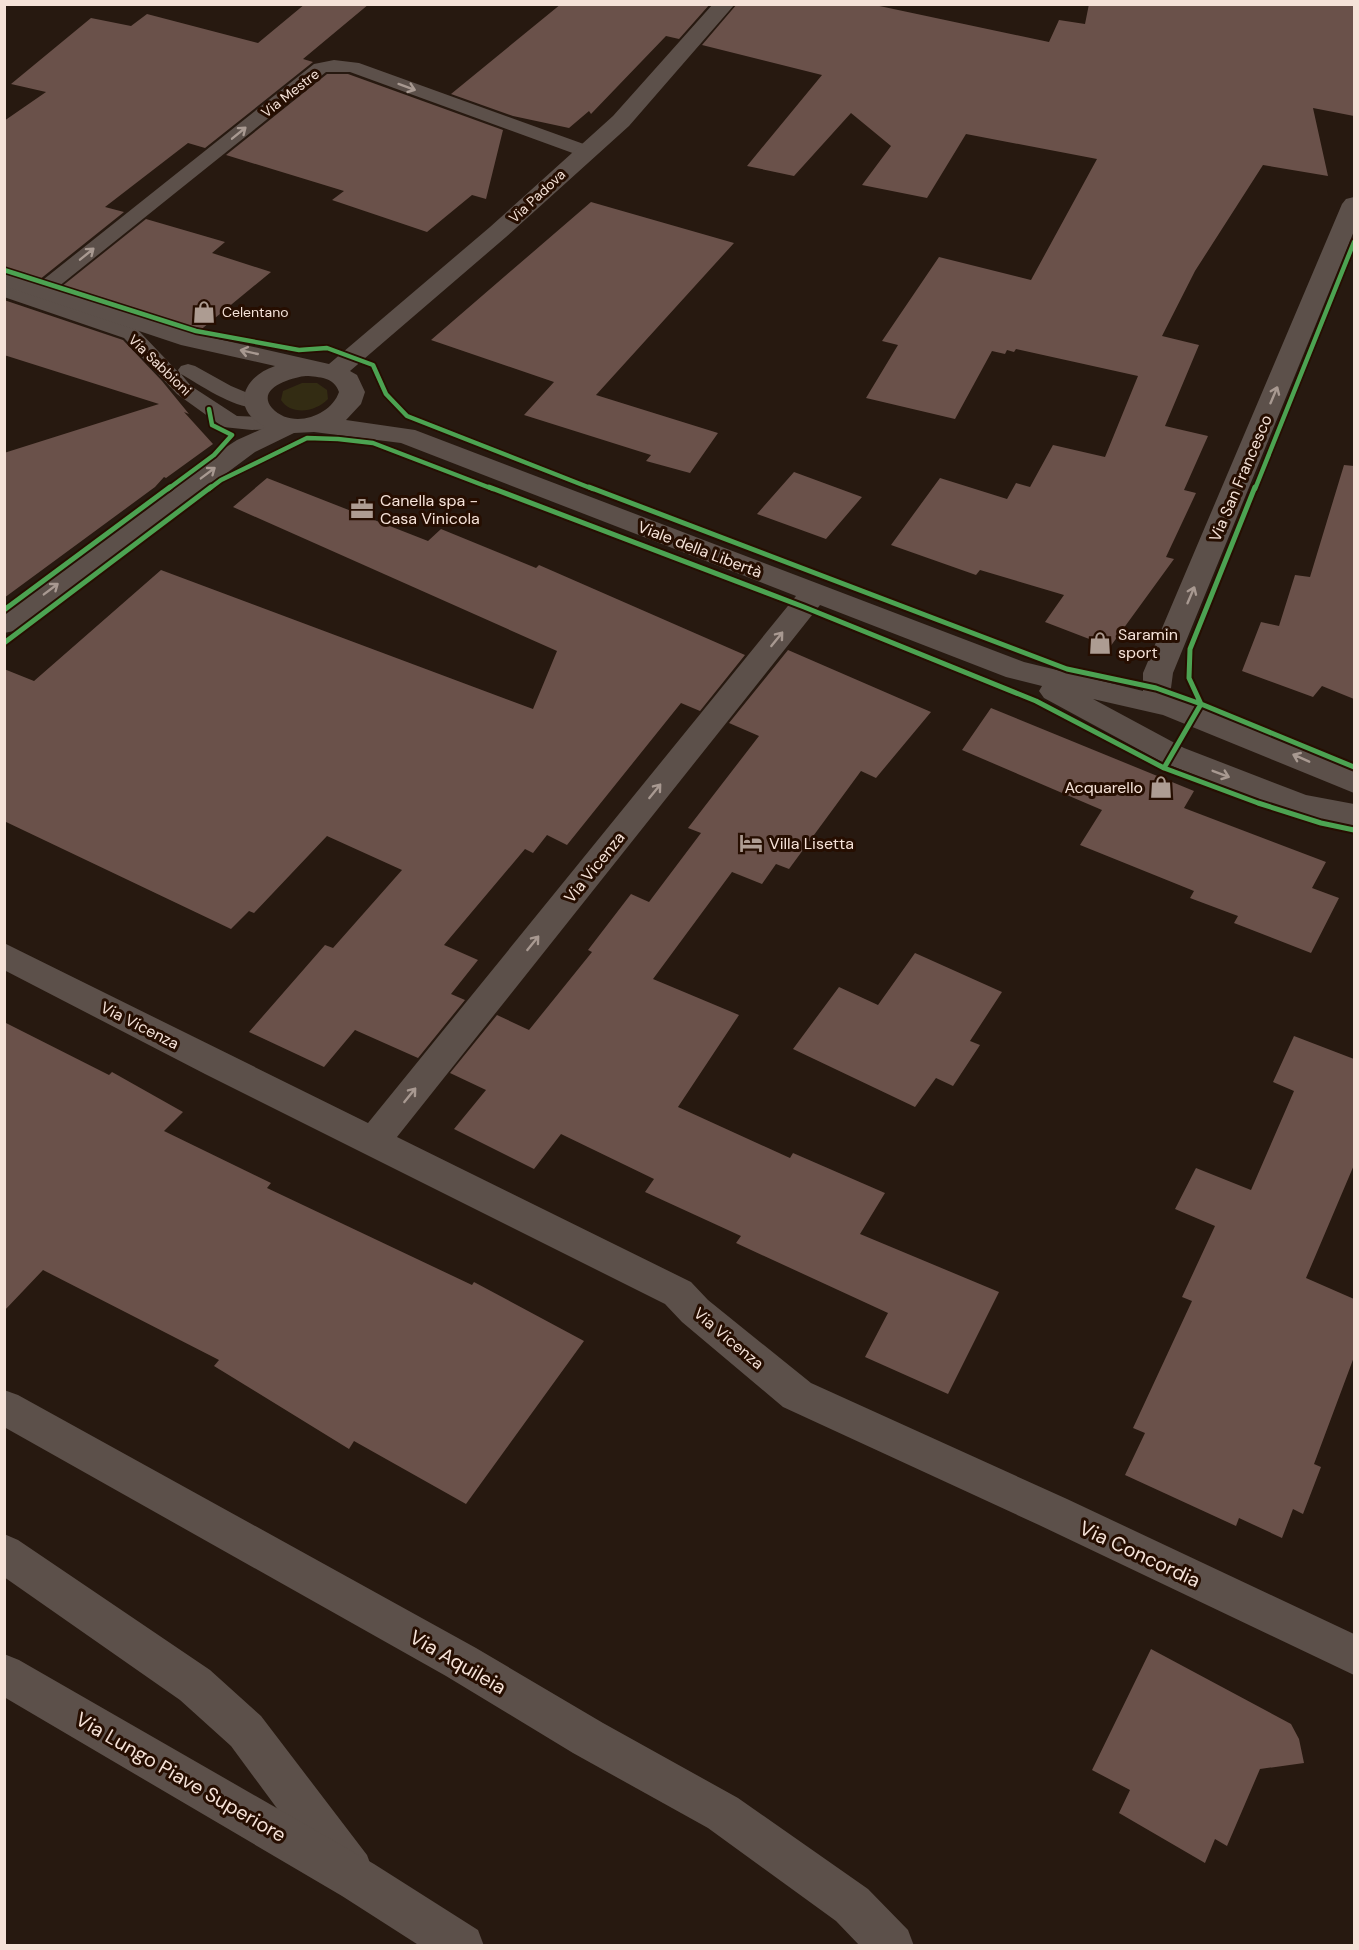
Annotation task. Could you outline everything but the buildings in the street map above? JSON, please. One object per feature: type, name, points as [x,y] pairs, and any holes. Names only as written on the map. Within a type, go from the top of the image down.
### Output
[{"type":"street","name":"Via Padova","points":[[344,380],[471,256],[621,121],[725,4]]},
{"type":"street","name":"Via San Francesco","points":[[1162,697],[1158,673],[1354,204]]},
{"type":"street","name":"Via Sabbioni","points":[[4,278],[190,340],[257,354],[306,368]]},
{"type":"street","points":[[4,624],[246,446],[295,424],[339,414],[353,398],[344,380],[306,368],[275,375],[264,383],[257,392],[255,403],[260,412],[295,424]]},
{"type":"street","name":"Viale della Libertà","points":[[344,380],[406,436]]},
{"type":"street","name":"Viale della Libertà","points":[[295,424],[406,436],[1005,666],[1128,698],[1162,697],[1354,782]]},
{"type":"street","name":"Via Vicenza","points":[[374,1140],[814,593]]},
{"type":"street","name":"Viale della Libertà","points":[[1005,666],[1184,759],[1301,805],[1354,815]]},
{"type":"street","points":[[1089,710],[1128,698]]},
{"type":"street","name":"Via Vicenza","points":[[4,955],[217,1064],[678,1293],[695,1311],[797,1395],[924,1454]]},
{"type":"street","name":"Via Aquileia","points":[[4,1407],[441,1651],[588,1738],[723,1813],[852,1905],[892,1946]]},
{"type":"street","name":"Via Concordia","points":[[924,1454],[1354,1655]]},
{"type":"street","name":"Via Lungo Piave Superiore","points":[[4,1553],[195,1685],[246,1731],[358,1880]]},
{"type":"street","name":"Via Lungo Piave Superiore","points":[[4,1674],[358,1880],[462,1946]]},
{"type":"lane","name":"Via Mestre","points":[[41,291],[320,68],[334,65],[352,67],[585,151]]},
{"type":"lane","name":"Via Sabbioni","points":[[4,290],[130,334],[184,390],[231,422],[295,424]]},
{"type":"lane","points":[[188,370],[224,390],[255,403]]},
{"type":"shaded area","points":[[302,383],[317,383],[327,390],[328,399],[317,407],[304,410],[285,405],[281,400],[283,391]]},
{"type":"cycle path","points":[[1164,768],[1201,704],[1189,678],[1190,649],[1354,242]]},
{"type":"cycle path","points":[[4,270],[196,331],[299,350],[327,348],[373,365],[386,394],[407,416],[1067,669],[1156,688],[1201,704],[1354,767]]},
{"type":"cycle path","points":[[4,610],[214,455],[232,435],[212,425],[209,409]]},
{"type":"cycle path","points":[[4,643],[221,480],[307,438],[373,443],[804,607],[1036,701],[1164,768],[1258,803],[1321,823],[1354,830]]},
{"type":"place","name":"Celentano","points":[[204,312]]},
{"type":"place","name":"Canella spa - Casa Vinicola","points":[[362,509]]},
{"type":"place","name":"Saramin sport","points":[[1100,643]]},
{"type":"place","name":"Acquarello","points":[[1161,787]]},
{"type":"place","name":"Villa Lisetta","points":[[751,843]]}]
